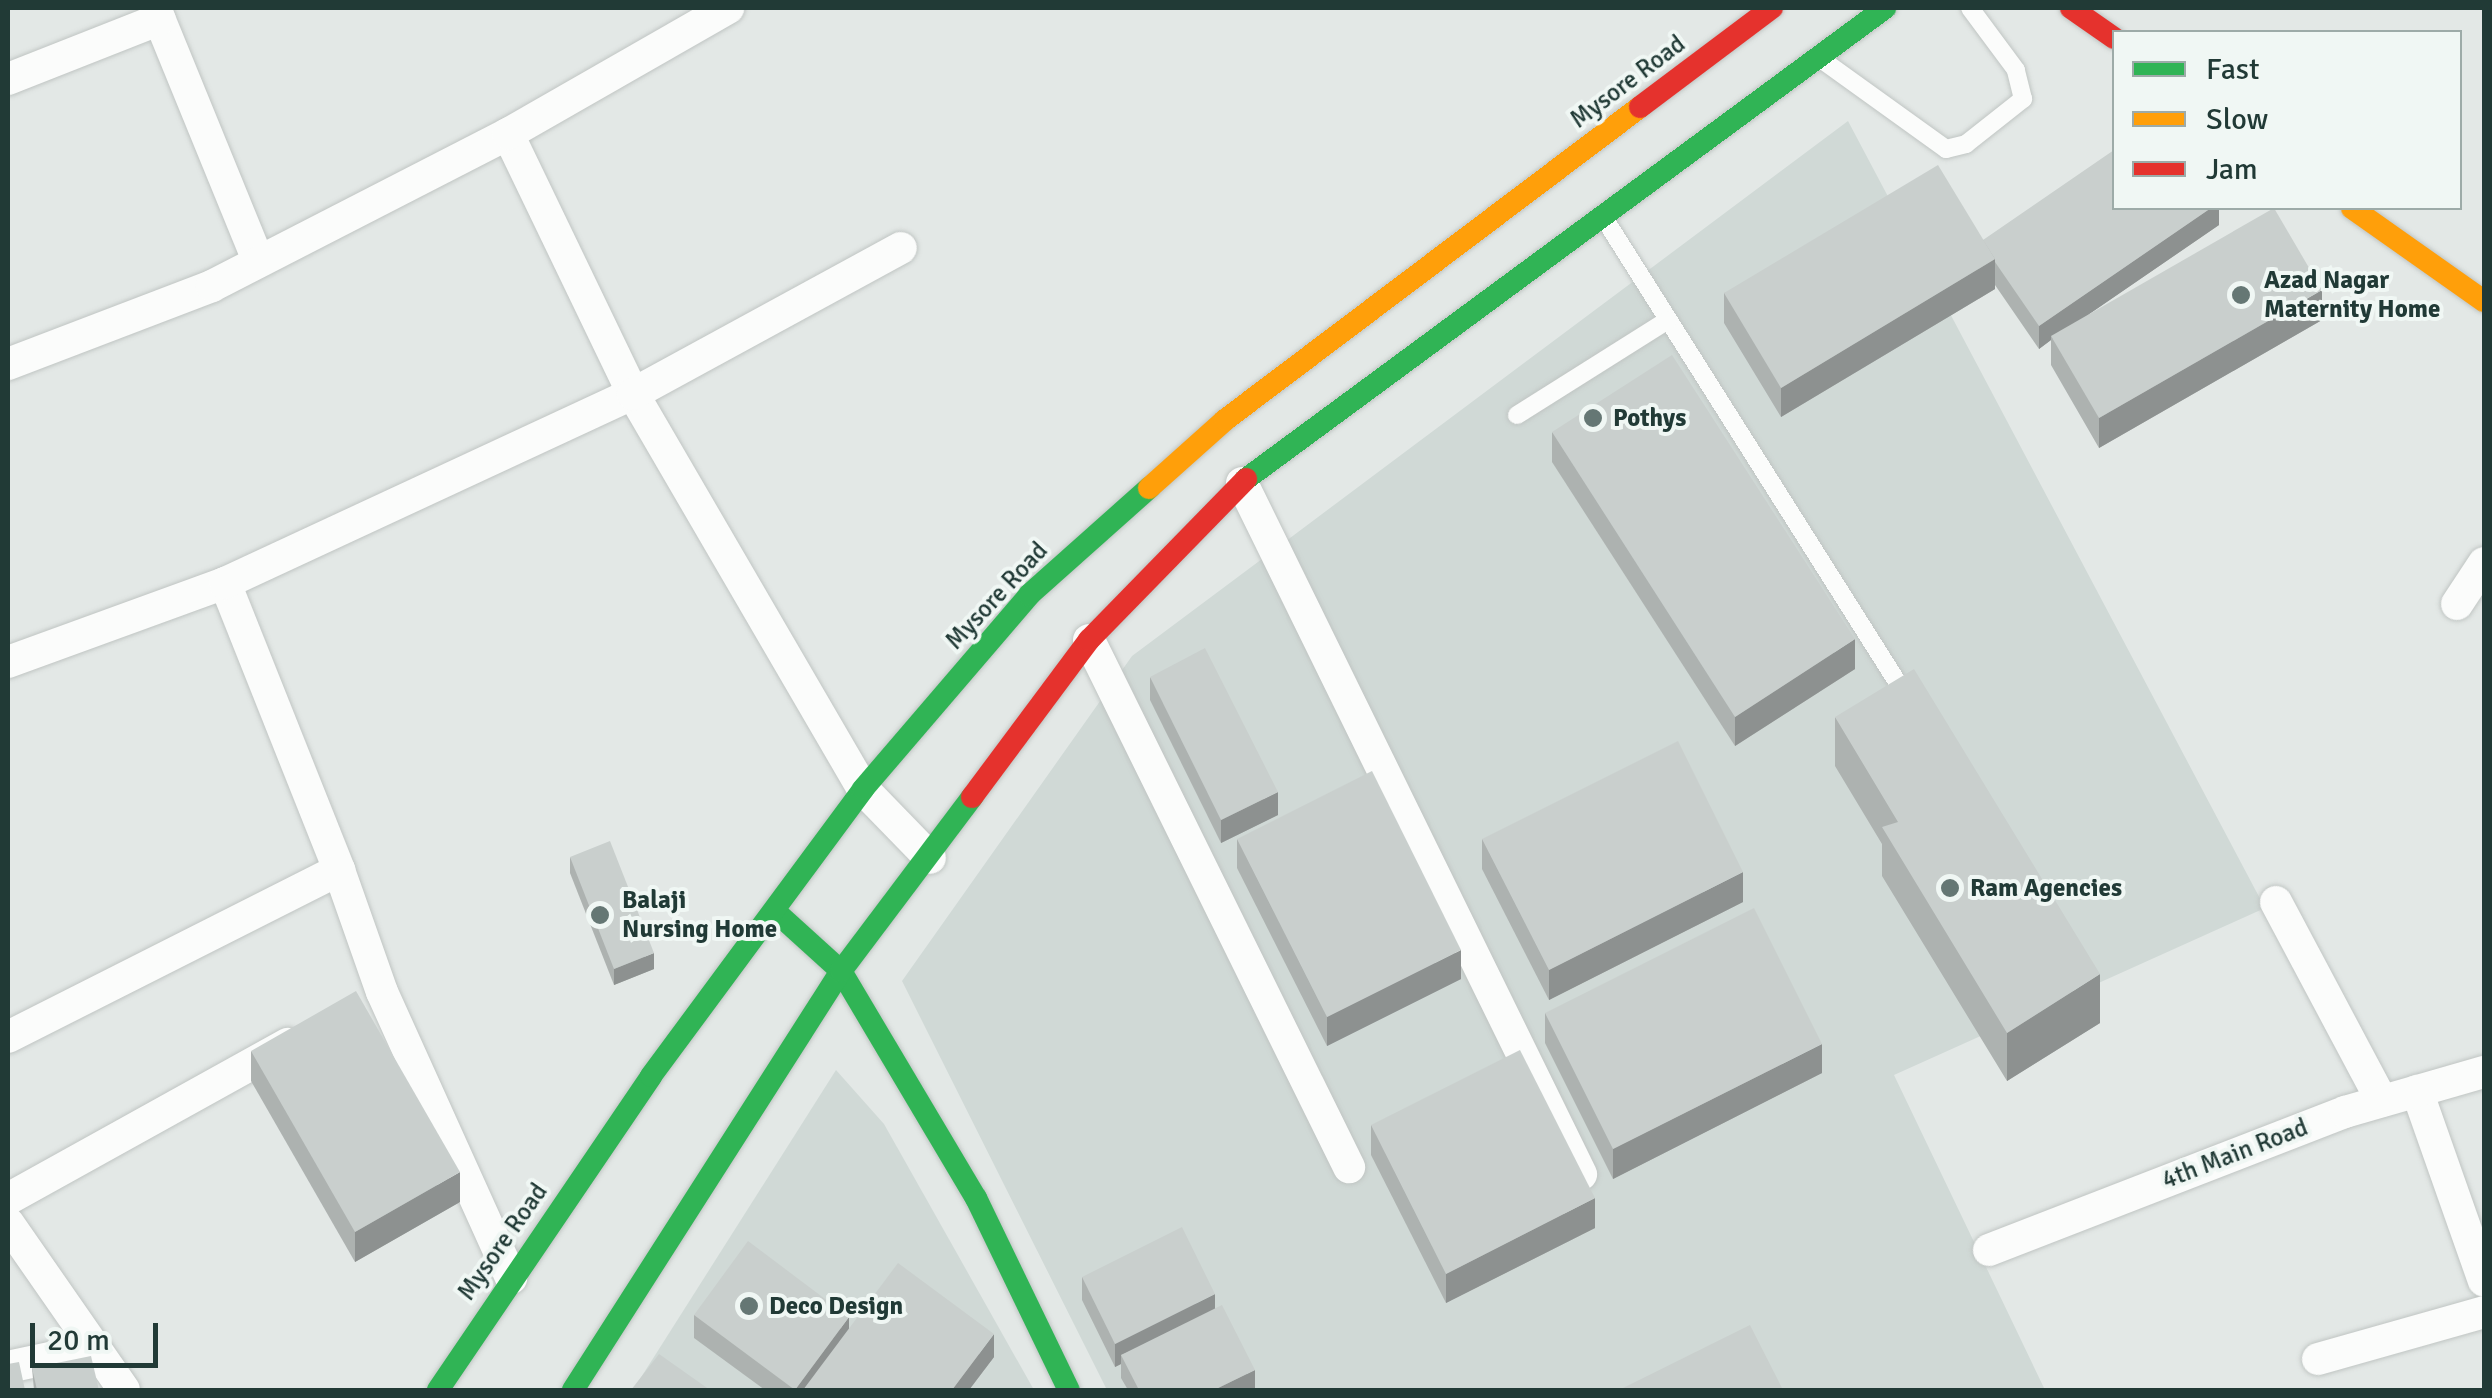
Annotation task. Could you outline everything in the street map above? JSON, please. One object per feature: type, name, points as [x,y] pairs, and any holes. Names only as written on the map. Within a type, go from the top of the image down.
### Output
[{"type":"main road","name":"Mysore Road","points":[[438,1390],[511,1278],[863,789],[1029,595],[1225,420],[1772,8]]},
{"type":"main road","points":[[573,1390],[842,971],[1089,640],[1242,482],[1884,8]]},
{"type":"main road","points":[[2072,8],[2112,37]]},
{"type":"main road","points":[[2355,210],[2484,301]]},
{"type":"main road","points":[[777,913],[842,971],[976,1198],[1069,1390]]},
{"type":"street","points":[[8,364],[258,261],[508,134],[728,8]]},
{"type":"street","points":[[8,79],[157,14],[258,261]]},
{"type":"street","points":[[508,134],[633,394],[863,789],[930,858]]},
{"type":"street","points":[[8,662],[224,582],[633,394],[901,248]]},
{"type":"street","points":[[1242,482],[1592,1199]]},
{"type":"street","points":[[2457,604],[2484,563]]},
{"type":"street","points":[[224,582],[339,870],[382,992],[511,1278]]},
{"type":"street","points":[[1089,640],[1349,1167]]},
{"type":"street","points":[[8,1036],[339,870]]},
{"type":"street","points":[[2276,902],[2382,1101]]},
{"type":"street","points":[[348,1010],[382,992]]},
{"type":"street","points":[[8,1199],[314,1029]]},
{"type":"street","name":"4th Main Road","points":[[1989,1250],[2382,1101],[2484,1072]]},
{"type":"street","points":[[2417,1091],[2484,1280]]},
{"type":"street","points":[[8,1223],[91,1349],[124,1390]]},
{"type":"street","points":[[2318,1359],[2484,1312]]},
{"type":"street","points":[[8,1367],[91,1349]]},
{"type":"lane","points":[[1818,56],[1946,148],[1966,144],[2023,99],[2016,70],[1970,8]]},
{"type":"lane","points":[[1601,214],[1921,719]]},
{"type":"lane","points":[[1517,414],[1668,320]]},
{"type":"shaded area","points":[[1848,121],[2265,908],[1894,1075],[2045,1390],[1107,1390],[902,981],[1132,656]]},
{"type":"shaded area","points":[[836,1070],[884,1124],[1034,1390],[633,1390]]},
{"type":"building","points":[[2112,151],[2112,210],[2208,210],[2039,326],[1983,240]]},
{"type":"building","points":[[1938,165],[1995,259],[1781,388],[1724,293]]},
{"type":"building","points":[[2271,210],[2275,210],[2322,290],[2099,418],[2051,336]]},
{"type":"building","points":[[1672,355],[1855,639],[1735,717],[1552,432]]},
{"type":"building","points":[[1205,648],[1278,792],[1221,820],[1150,677]]},
{"type":"building","name":"Ram Agencies","points":[[1914,669],[2100,974],[2007,1033],[1882,827],[1898,822],[1835,717]]},
{"type":"building","points":[[1678,741],[1743,872],[1549,970],[1482,839]]},
{"type":"building","points":[[1372,771],[1461,950],[1327,1017],[1237,839]]},
{"type":"building","points":[[610,841],[654,953],[614,969],[570,857]]},
{"type":"building","points":[[1754,908],[1822,1044],[1613,1149],[1545,1013]]},
{"type":"building","points":[[356,991],[460,1172],[355,1232],[251,1051]]},
{"type":"building","points":[[1520,1050],[1595,1198],[1446,1274],[1371,1125]]},
{"type":"building","points":[[1182,1227],[1215,1294],[1115,1344],[1082,1277]]},
{"type":"building","points":[[748,1241],[849,1317],[795,1390],[694,1315]]},
{"type":"building","points":[[898,1263],[994,1334],[952,1390],[803,1390]]},
{"type":"building","points":[[1222,1305],[1255,1370],[1214,1390],[1139,1390],[1121,1355]]},
{"type":"building","points":[[1750,1325],[1783,1390],[1619,1390]]},
{"type":"building","points":[[659,1354],[710,1390],[631,1390]]},
{"type":"building","points":[[91,1356],[99,1390],[37,1390],[32,1368]]},
{"type":"building","points":[[19,1362],[25,1390],[8,1390],[8,1364]]},
{"type":"traffic: fast","points":[[1246,479],[1885,8]]},
{"type":"traffic: fast","points":[[438,1390],[651,1076],[863,789],[1029,595],[1149,488]]},
{"type":"traffic: fast","points":[[573,1390],[841,971],[972,797]]},
{"type":"traffic: fast","points":[[777,913],[841,971],[976,1198],[1069,1390]]},
{"type":"traffic: slow","points":[[1149,488],[1225,420],[1640,107]]},
{"type":"traffic: slow","points":[[2355,210],[2484,301]]},
{"type":"traffic: jam","points":[[1640,107],[1772,8]]},
{"type":"traffic: jam","points":[[2071,8],[2112,37]]},
{"type":"traffic: jam","points":[[972,797],[1089,640],[1246,479]]},
{"type":"place","name":"Azad Nagar Maternity Home","points":[[2241,295]]},
{"type":"place","name":"Pothys","points":[[1593,418]]},
{"type":"place","name":"Ram Agencies","points":[[1950,888]]},
{"type":"place","name":"Balaji Nursing Home","points":[[600,915]]},
{"type":"place","name":"Deco Design","points":[[749,1306]]}]
